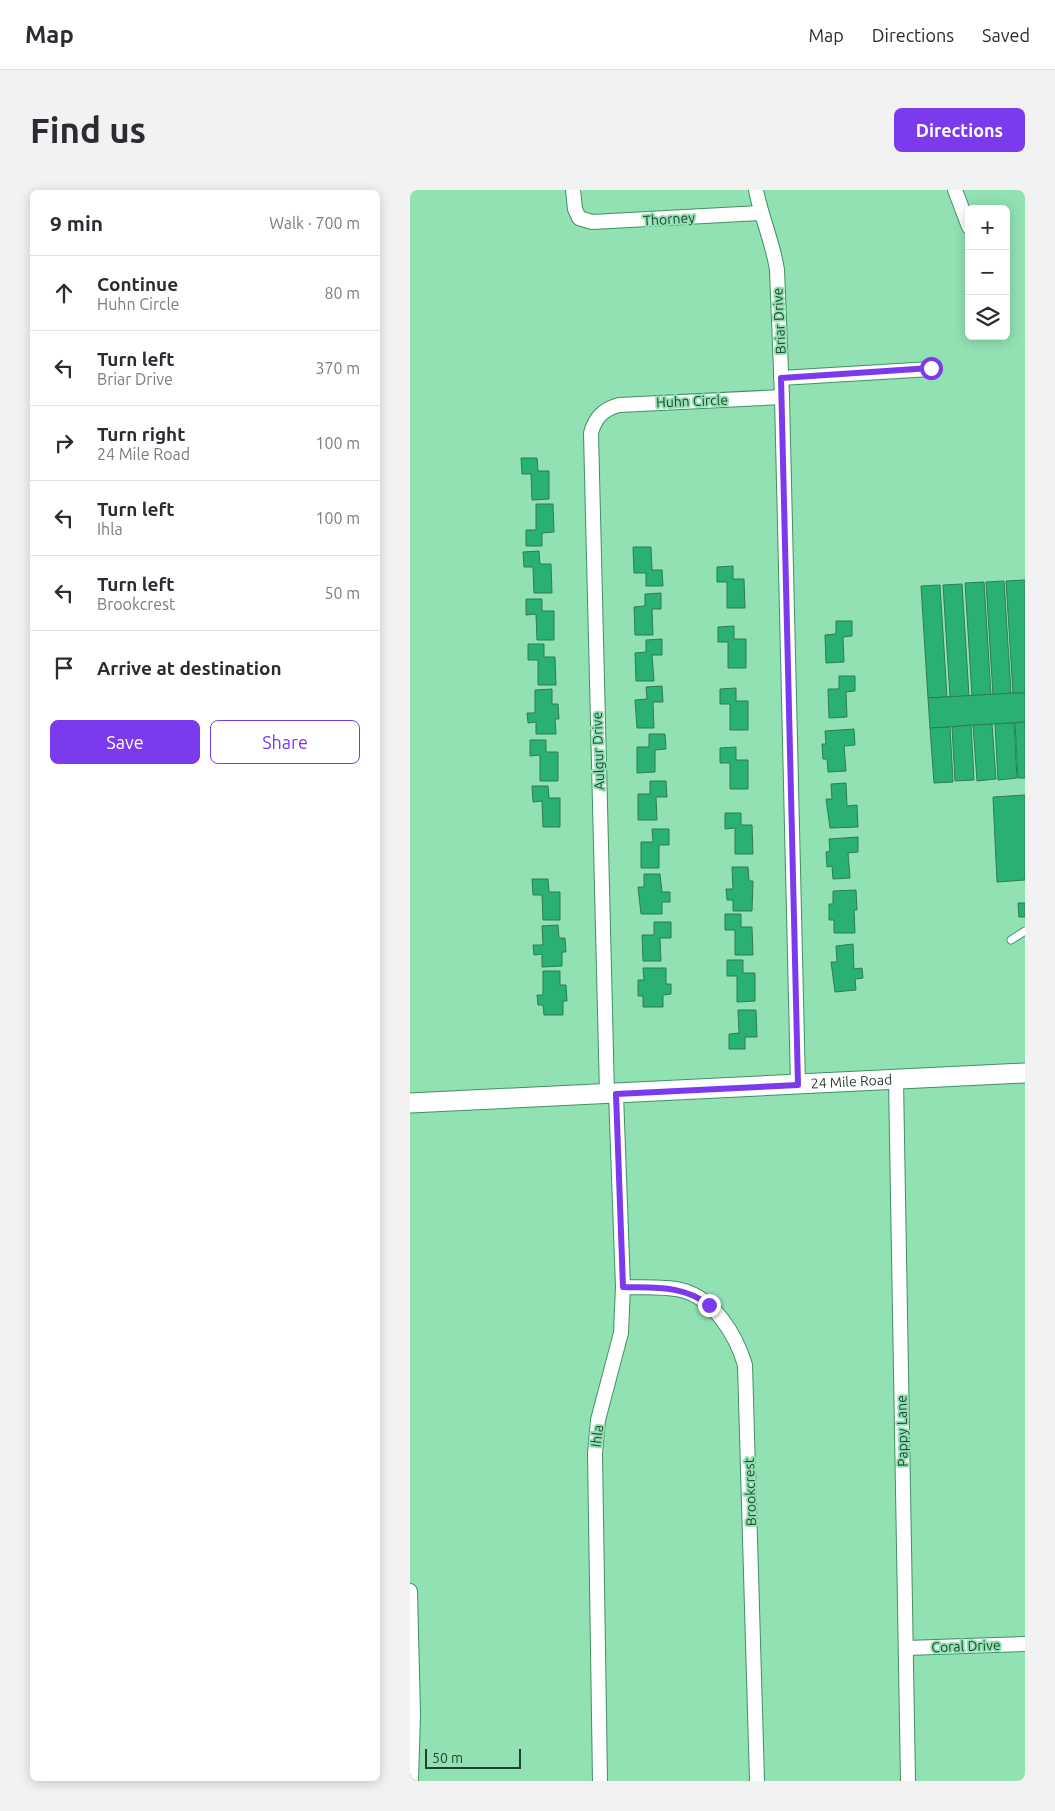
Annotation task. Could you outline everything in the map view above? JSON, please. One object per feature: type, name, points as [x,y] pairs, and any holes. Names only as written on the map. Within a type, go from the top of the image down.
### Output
[{"type":"street","name":"Thorney","points":[[573,190],[575,209],[579,218],[602,223],[760,212]]},
{"type":"street","name":"Briar Drive","points":[[756,190],[760,212],[774,250],[777,270],[782,397],[798,1085]]},
{"type":"street","points":[[955,190],[965,216]]},
{"type":"street","points":[[781,378],[931,368]]},
{"type":"street","name":"Huhn Circle","points":[[602,412],[610,407],[632,403],[782,397]]},
{"type":"street","name":"Aulgur Drive","points":[[602,412],[594,424],[590,444],[611,1094]]},
{"type":"street","name":"24 Mile Road","points":[[410,1103],[1025,1073]]},
{"type":"street","name":"Pappy Lane","points":[[896,1080],[908,1781]]},
{"type":"street","name":"Ihla","points":[[600,1781],[594,1453],[598,1420],[621,1332],[623,1287],[611,1094]]},
{"type":"street","name":"Brookcrest","points":[[623,1287],[671,1288],[688,1292],[700,1299],[724,1322],[737,1343],[745,1364],[757,1781]]},
{"type":"street","points":[[410,1591],[413,1715],[411,1781]]},
{"type":"street","name":"Coral Drive","points":[[906,1648],[1025,1644]]},
{"type":"lane","points":[[1011,940],[1025,931]]},
{"type":"building","points":[[521,458],[537,458],[538,471],[549,471],[549,499],[532,500],[531,474],[522,474]]},
{"type":"building","points":[[536,504],[553,504],[554,532],[542,533],[542,546],[526,546],[526,530],[536,530]]},
{"type":"building","points":[[633,547],[651,547],[652,570],[662,570],[663,586],[646,586],[646,573],[634,573]]},
{"type":"building","points":[[539,551],[540,564],[551,564],[552,593],[534,593],[533,567],[524,567],[523,552]]},
{"type":"building","points":[[733,566],[733,579],[744,579],[745,608],[727,608],[727,582],[717,582],[717,567]]},
{"type":"building","points":[[1025,580],[1025,693],[1013,693],[1006,581]]},
{"type":"building","points":[[1004,581],[1011,693],[993,695],[986,582]]},
{"type":"building","points":[[984,582],[991,695],[972,696],[965,583]]},
{"type":"building","points":[[962,584],[969,696],[950,697],[943,585]]},
{"type":"building","points":[[940,585],[947,697],[928,698],[921,586]]},
{"type":"building","points":[[661,593],[661,609],[652,609],[653,635],[635,635],[634,607],[645,606],[645,594]]},
{"type":"building","points":[[526,599],[542,599],[542,611],[554,611],[554,640],[537,640],[536,614],[526,615]]},
{"type":"building","points":[[836,621],[852,621],[852,636],[843,637],[844,662],[826,663],[825,635],[836,634]]},
{"type":"building","points":[[734,626],[734,639],[746,639],[746,668],[728,668],[728,642],[718,642],[718,627]]},
{"type":"building","points":[[662,639],[662,655],[652,655],[654,681],[636,681],[635,653],[646,652],[646,640]]},
{"type":"building","points":[[528,644],[544,644],[544,657],[555,657],[556,685],[538,685],[538,660],[528,660]]},
{"type":"building","points":[[839,676],[855,676],[855,691],[846,692],[847,717],[829,718],[828,689],[839,689]]},
{"type":"building","points":[[662,686],[663,702],[653,702],[654,728],[637,728],[635,700],[647,699],[646,687]]},
{"type":"building","points":[[736,688],[736,701],[748,701],[748,730],[730,730],[730,704],[720,704],[720,689]]},
{"type":"building","points":[[552,689],[552,704],[558,704],[559,719],[555,719],[556,734],[536,734],[536,722],[528,723],[527,713],[535,713],[535,690]]},
{"type":"building","points":[[1025,693],[1025,722],[930,728],[928,698]]},
{"type":"building","points":[[1025,722],[1025,778],[1018,778],[1015,723]]},
{"type":"building","points":[[1014,723],[1017,778],[998,780],[995,724]]},
{"type":"building","points":[[992,724],[996,779],[977,781],[973,725]]},
{"type":"building","points":[[971,725],[974,780],[955,781],[952,727]]},
{"type":"building","points":[[950,727],[953,782],[934,783],[930,728]]},
{"type":"building","points":[[854,729],[855,745],[844,746],[846,771],[828,772],[827,759],[823,759],[822,744],[826,744],[825,731]]},
{"type":"building","points":[[649,734],[665,734],[666,749],[655,750],[655,772],[637,773],[637,747],[649,747]]},
{"type":"building","points":[[530,740],[546,740],[546,752],[558,752],[558,781],[540,781],[540,755],[530,756]]},
{"type":"building","points":[[736,747],[736,760],[748,760],[748,789],[730,789],[730,763],[720,763],[720,748]]},
{"type":"building","points":[[650,781],[666,781],[667,797],[656,797],[657,820],[638,820],[638,794],[650,794]]},
{"type":"building","points":[[846,783],[847,806],[857,805],[858,827],[830,828],[826,799],[832,799],[831,784]]},
{"type":"building","points":[[532,786],[548,786],[549,798],[560,798],[560,827],[543,827],[542,801],[533,802]]},
{"type":"building","points":[[1025,795],[1025,880],[997,882],[993,797]]},
{"type":"building","points":[[725,813],[741,813],[741,825],[752,825],[753,854],[735,854],[735,828],[725,829]]},
{"type":"building","points":[[652,829],[669,829],[669,845],[659,845],[659,868],[641,868],[641,842],[653,842]]},
{"type":"building","points":[[858,837],[858,852],[848,853],[850,878],[833,879],[832,866],[827,867],[826,852],[830,851],[829,839]]},
{"type":"building","points":[[732,867],[748,867],[749,881],[753,881],[752,911],[733,911],[733,900],[727,900],[726,889],[733,889]]},
{"type":"building","points":[[644,874],[660,874],[662,892],[670,892],[670,902],[662,902],[662,914],[641,914],[638,887],[644,887]]},
{"type":"building","points":[[532,879],[548,879],[549,892],[560,892],[560,920],[543,920],[542,895],[533,895]]},
{"type":"building","points":[[856,890],[857,910],[854,910],[855,933],[834,933],[834,920],[829,920],[829,904],[833,904],[833,891]]},
{"type":"building","points":[[1018,903],[1025,903],[1025,917],[1019,917]]},
{"type":"building","points":[[725,914],[741,914],[741,927],[752,927],[753,955],[735,955],[735,930],[725,930]]},
{"type":"building","points":[[654,922],[671,922],[671,938],[660,938],[661,961],[643,961],[642,935],[654,935]]},
{"type":"building","points":[[558,925],[559,938],[565,938],[566,952],[562,952],[562,966],[542,967],[542,954],[534,955],[533,945],[543,945],[542,926]]},
{"type":"building","points":[[853,944],[854,969],[862,968],[863,978],[855,979],[856,990],[835,992],[831,962],[837,962],[836,946]]},
{"type":"building","points":[[727,960],[743,960],[743,973],[755,973],[755,1001],[737,1002],[737,976],[727,976]]},
{"type":"building","points":[[643,968],[666,968],[666,984],[671,984],[671,994],[663,995],[663,1007],[643,1007],[643,996],[638,996],[638,980],[644,980]]},
{"type":"building","points":[[543,971],[560,971],[560,985],[566,985],[567,1001],[563,1001],[563,1015],[544,1015],[543,1005],[538,1005],[537,995],[543,995]]},
{"type":"building","points":[[738,1010],[756,1010],[757,1037],[745,1037],[745,1049],[729,1049],[729,1034],[739,1033]]},
{"type":"route","points":[[709,1305],[693,1294],[683,1290],[623,1287],[616,1094],[798,1085],[781,378],[931,368]]}]
